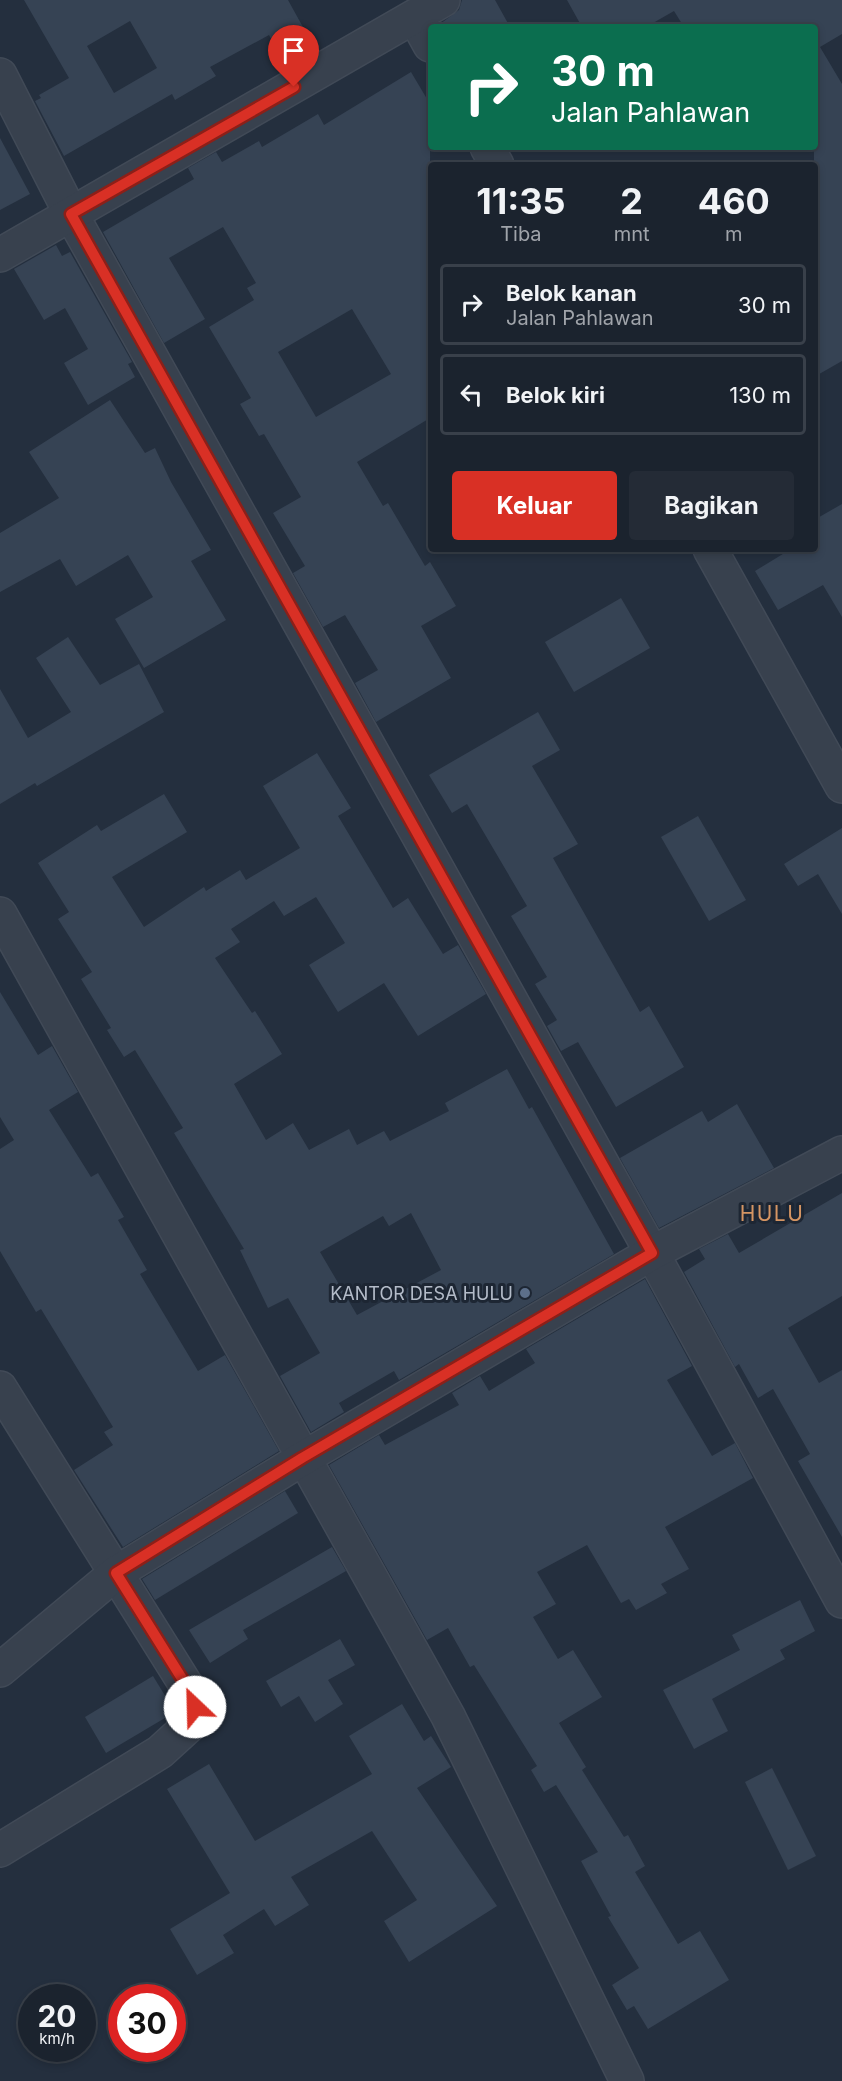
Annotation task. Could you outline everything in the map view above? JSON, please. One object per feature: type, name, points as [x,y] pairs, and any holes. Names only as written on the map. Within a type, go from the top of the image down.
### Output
[{"type":"street","points":[[0,255],[71,214],[423,31],[443,0]]},
{"type":"street","points":[[0,75],[71,214],[652,1253],[842,1601]]},
{"type":"street","points":[[713,552],[842,786]]},
{"type":"street","points":[[0,914],[448,1716],[627,2081]]},
{"type":"street","points":[[0,1670],[116,1573],[302,1458],[652,1253],[842,1153]]},
{"type":"street","points":[[0,1388],[191,1693],[195,1707],[194,1721],[160,1752],[0,1850]]},
{"type":"building","points":[[24,0],[288,0],[309,38],[279,54],[269,35],[210,67],[216,76],[175,100],[172,94],[64,156],[35,101],[41,98],[39,95],[69,78]],"holes":[[[130,21],[157,68],[114,93],[87,46]]]},
{"type":"building","points":[[462,0],[495,0],[508,24],[440,24],[459,10]]},
{"type":"building","points":[[567,0],[842,0],[842,34],[820,47],[842,84],[842,361],[818,375],[818,162],[814,162],[814,150],[818,150],[818,24],[682,24],[674,11],[651,24],[580,24]]},
{"type":"building","points":[[411,72],[428,101],[430,162],[428,162],[428,419],[357,462],[383,506],[388,503],[425,566],[430,562],[456,606],[421,626],[451,678],[376,722],[355,683],[378,670],[345,615],[323,627],[293,573],[305,566],[273,513],[301,497],[264,434],[259,436],[240,404],[251,398],[209,327],[254,300],[247,288],[256,283],[223,227],[169,258],[205,319],[164,343],[103,232],[194,179],[188,168],[216,152],[222,162],[259,141],[262,147],[318,114],[324,125]],"holes":[[[352,309],[391,374],[316,417],[278,352]]]},
{"type":"building","points":[[0,138],[30,194],[0,210]]},
{"type":"building","points":[[56,245],[62,256],[70,252],[132,362],[128,364],[135,377],[88,405],[64,363],[88,349],[65,308],[44,320],[14,269]]},
{"type":"building","points":[[110,400],[145,453],[155,448],[171,482],[211,550],[191,561],[226,620],[144,668],[115,619],[153,597],[128,555],[76,586],[60,559],[0,592],[0,533],[59,498],[29,452]]},
{"type":"building","points":[[842,504],[842,617],[823,585],[778,610],[755,571],[786,552],[818,552],[818,518]]},
{"type":"building","points":[[621,598],[650,648],[574,692],[545,642]]},
{"type":"building","points":[[68,637],[100,685],[139,664],[164,712],[37,786],[35,783],[0,804],[0,689],[28,738],[71,712],[36,658]]},
{"type":"building","points":[[538,712],[560,750],[532,766],[578,844],[553,858],[640,1012],[649,1006],[684,1067],[616,1107],[578,1042],[561,1051],[547,1026],[557,1020],[535,984],[547,977],[511,916],[527,906],[467,804],[452,813],[429,775]]},
{"type":"building","points":[[317,753],[351,808],[338,816],[393,908],[408,898],[443,954],[458,945],[486,994],[418,1036],[384,983],[338,1012],[309,965],[345,943],[316,897],[284,916],[274,901],[231,929],[240,942],[215,958],[252,1013],[255,1011],[282,1054],[234,1084],[266,1140],[293,1123],[309,1150],[349,1129],[357,1145],[384,1131],[390,1141],[449,1111],[445,1103],[507,1069],[529,1109],[532,1107],[614,1254],[399,1380],[394,1371],[339,1403],[344,1412],[311,1432],[280,1376],[320,1353],[288,1298],[268,1308],[240,1250],[244,1249],[174,1133],[183,1128],[135,1050],[124,1057],[107,1030],[111,1028],[81,979],[92,972],[58,919],[69,912],[38,863],[97,825],[101,831],[164,794],[187,832],[112,877],[144,927],[204,887],[206,891],[240,870],[246,880],[300,848],[263,786]],"holes":[[[411,1213],[441,1270],[357,1315],[320,1252],[383,1216],[389,1226]]]},
{"type":"building","points":[[698,816],[746,900],[709,921],[661,837]]},
{"type":"building","points":[[842,828],[842,914],[818,874],[798,886],[784,864]]},
{"type":"building","points":[[0,992],[38,1055],[52,1046],[78,1092],[49,1110],[91,1177],[98,1173],[124,1217],[118,1220],[147,1270],[140,1274],[198,1371],[225,1355],[279,1451],[123,1547],[74,1470],[113,1445],[104,1432],[113,1427],[41,1309],[36,1312],[0,1251],[0,1149],[14,1140],[0,1117]]},
{"type":"building","points":[[737,1104],[774,1168],[659,1228],[620,1158],[702,1111],[708,1122]]},
{"type":"building","points":[[842,1193],[842,1296],[788,1328],[819,1383],[842,1370],[842,1537],[798,1461],[810,1454],[773,1389],[758,1398],[739,1364],[735,1367],[684,1272],[705,1259],[699,1249],[728,1234],[739,1253]]},
{"type":"building","points":[[645,1279],[692,1366],[667,1380],[712,1456],[735,1443],[753,1478],[665,1527],[689,1569],[661,1584],[667,1593],[636,1610],[629,1599],[621,1603],[587,1545],[537,1572],[556,1604],[533,1617],[558,1659],[573,1650],[602,1697],[559,1723],[586,1767],[582,1770],[624,1837],[628,1835],[645,1866],[635,1872],[678,1944],[700,1931],[729,1980],[648,2029],[634,2006],[627,2010],[612,1985],[639,1968],[608,1917],[611,1916],[581,1861],[598,1852],[556,1785],[544,1792],[531,1770],[537,1766],[474,1665],[470,1667],[448,1628],[427,1640],[329,1465],[379,1435],[385,1445],[459,1405],[452,1393],[480,1376],[489,1391],[535,1363],[526,1349]]},
{"type":"building","points":[[285,1491],[298,1513],[155,1600],[142,1579]]},
{"type":"building","points":[[332,1547],[346,1571],[243,1630],[248,1639],[210,1663],[189,1630]]},
{"type":"building","points":[[800,1600],[815,1631],[780,1650],[785,1659],[712,1699],[728,1731],[694,1749],[663,1690],[740,1650],[732,1635]]},
{"type":"building","points":[[340,1639],[355,1665],[328,1680],[343,1704],[315,1722],[299,1696],[281,1707],[266,1681]]},
{"type":"building","points":[[153,1676],[175,1712],[106,1753],[85,1717]]},
{"type":"building","points":[[402,1704],[424,1741],[431,1736],[451,1767],[417,1788],[497,1906],[409,1962],[384,1921],[417,1900],[372,1831],[291,1877],[309,1905],[275,1926],[264,1909],[223,1935],[234,1953],[197,1975],[170,1929],[230,1893],[167,1789],[209,1764],[255,1841],[372,1774],[349,1736]]},
{"type":"building","points":[[772,1768],[816,1856],[788,1870],[745,1782]]},
{"type":"place","name":"KANTOR DESA HULU","points":[[525,1293]]},
{"type":"district","name":"HULU","points":[[772,1213]]},
{"type":"route","points":[[195,1707],[191,1693],[116,1573],[302,1458],[652,1253],[71,214],[294,87]]}]
